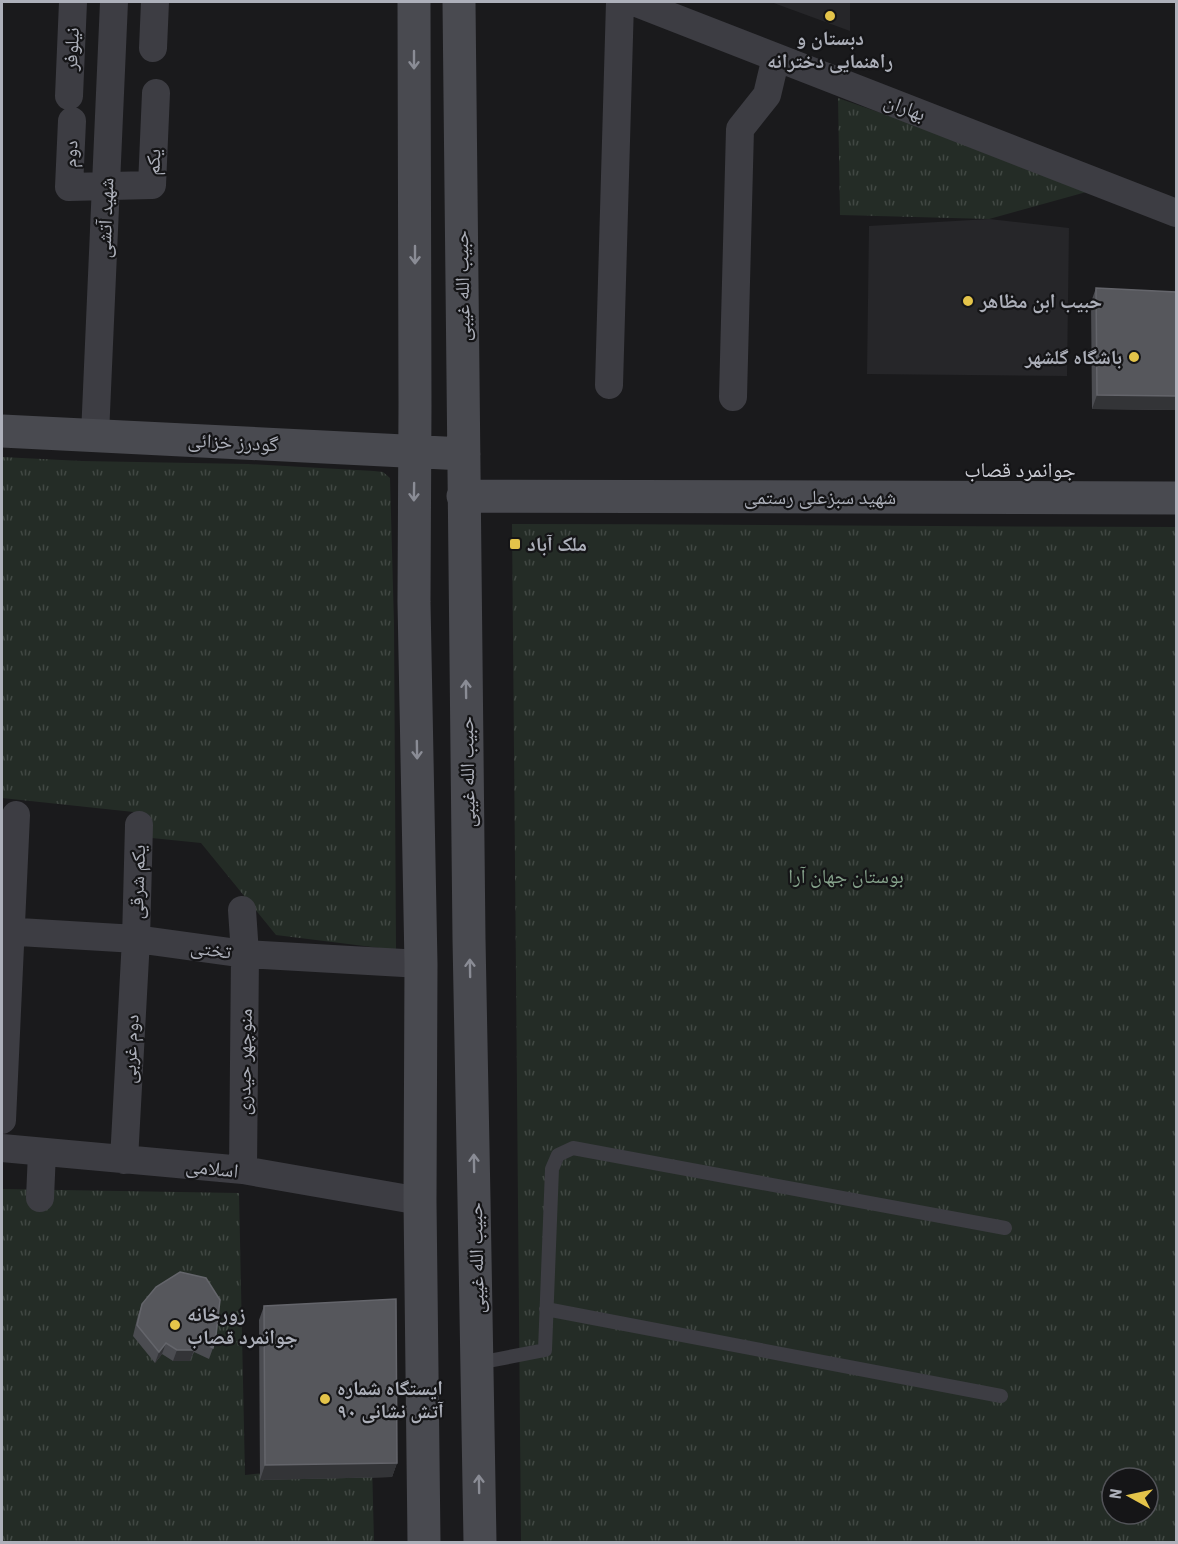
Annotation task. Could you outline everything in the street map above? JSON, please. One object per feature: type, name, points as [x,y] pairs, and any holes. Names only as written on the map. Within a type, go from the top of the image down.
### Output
[{"type":"main road","points":[[414,2],[414,602],[421,964],[420,1201],[424,1542]]},
{"type":"main road","name":"حبیب الله غیبی","points":[[459,2],[463,496],[480,1542]]},
{"type":"main road","name":"گودرز خزائی","points":[[2,431],[464,454]]},
{"type":"main road","name":"شهید سبزعلی رستمی","points":[[463,496],[1176,498]]},
{"type":"street","name":"نیلوفر","points":[[70,109],[73,2]]},
{"type":"street","name":"شهید آتشی","points":[[95,435],[114,2]]},
{"type":"street","points":[[153,48],[155,2]]},
{"type":"street","points":[[609,386],[620,2]]},
{"type":"street","name":"بهاران","points":[[634,2],[1176,213]]},
{"type":"street","points":[[733,397],[740,129],[767,95],[776,57]]},
{"type":"street","name":"یکم","points":[[106,186],[152,185],[156,93]]},
{"type":"street","name":"دوم","points":[[70,109],[69,187],[106,186]]},
{"type":"street","points":[[2,1120],[6,931],[16,815]]},
{"type":"street","name":"یکم شرقی","points":[[136,939],[139,825]]},
{"type":"street","name":"منوچهر حیدری","points":[[242,910],[245,954],[243,1170]]},
{"type":"street","name":"تختی","points":[[6,931],[136,939],[245,954],[421,964]]},
{"type":"street","name":"دوم غربی","points":[[124,1160],[136,939]]},
{"type":"street","name":"اسلامی","points":[[2,1148],[243,1170],[420,1201]]},
{"type":"street","points":[[40,1198],[42,1152]]},
{"type":"lane","points":[[478,1363],[545,1350],[552,1169],[558,1155],[573,1148],[1005,1228]]},
{"type":"lane","points":[[546,1309],[1001,1396]]},
{"type":"shaded area","name":"دبستان و راهنمایی دخترانه","points":[[771,2],[850,2],[850,31]]},
{"type":"shaded area","name":"حبیب ابن مظاهر","points":[[989,219],[1069,228],[1067,376],[867,374],[869,226]]},
{"type":"green space","points":[[838,98],[1013,159],[1090,191],[989,219],[840,215]]},
{"type":"green space","points":[[2,457],[248,464],[374,471],[383,472],[390,478],[394,624],[396,950],[276,935],[201,843],[142,837],[143,813],[2,798]]},
{"type":"green space","name":"بوستان جهان آرا","points":[[512,524],[1176,527],[1176,1542],[521,1542]]},
{"type":"green space","points":[[2,1189],[239,1193],[245,1475],[372,1462],[374,1542],[2,1542]]},
{"type":"building","name":"باشگاه گلشهر","points":[[1096,288],[1176,292],[1176,396],[1097,395]]},
{"type":"building","name":"زورخانه جوانمرد قصاب","points":[[180,1272],[206,1278],[220,1300],[213,1348],[197,1340],[194,1350],[177,1350],[166,1343],[159,1352],[137,1325],[142,1304],[156,1287]]},
{"type":"building","name":"ایستگاه شماره ۹۰ آتش نشانی","points":[[396,1299],[397,1463],[265,1465],[264,1306]]},
{"type":"place","name":"دبستان و راهنمایی دخترانه","points":[[830,16]]},
{"type":"place","name":"حبیب ابن مظاهر","points":[[968,301]]},
{"type":"place","name":"باشگاه گلشهر","points":[[1134,357]]},
{"type":"place","name":"ملک آباد","points":[[515,544]]},
{"type":"place","name":"زورخانه جوانمرد قصاب","points":[[175,1325]]},
{"type":"place","name":"ایستگاه شماره ۹۰ آتش نشانی","points":[[325,1399]]},
{"type":"district","name":"جوانمرد قصاب","points":[[1020,470]]}]
